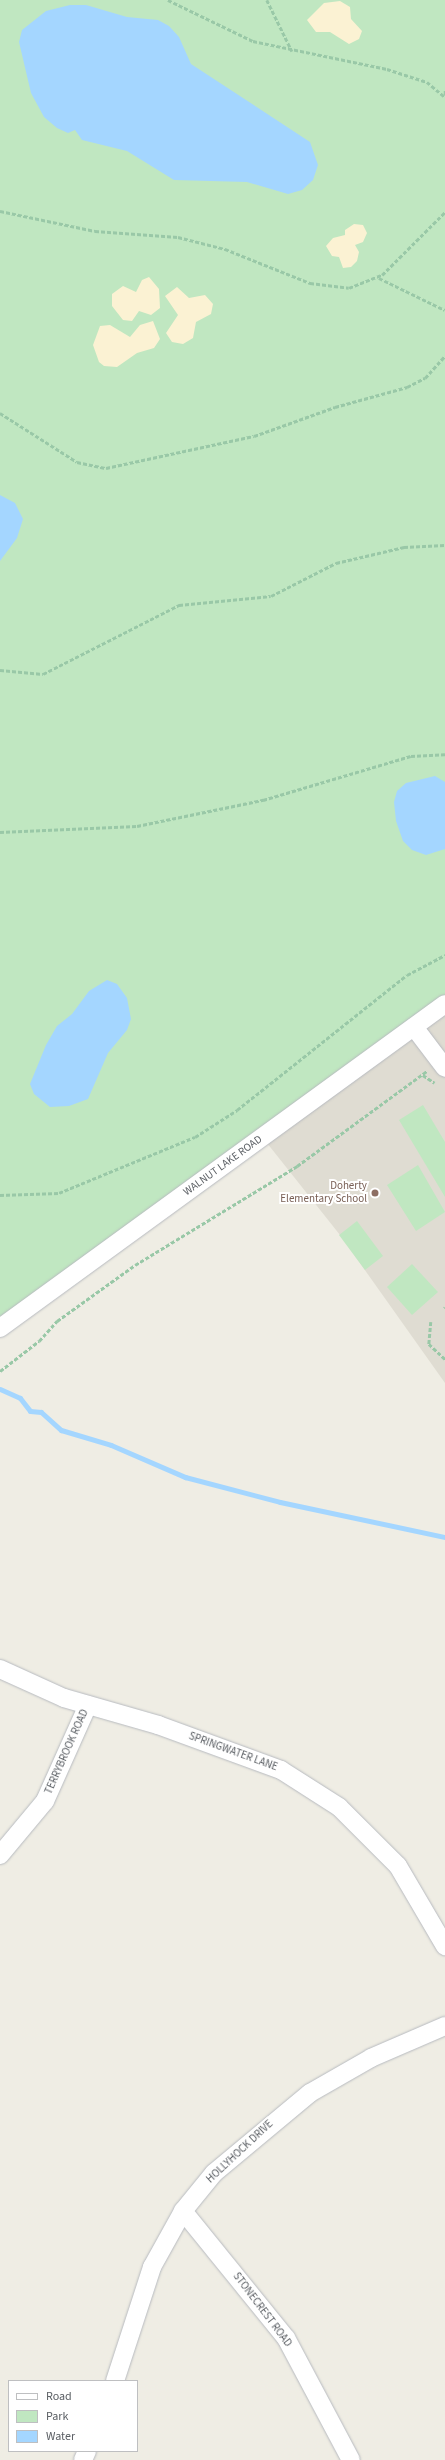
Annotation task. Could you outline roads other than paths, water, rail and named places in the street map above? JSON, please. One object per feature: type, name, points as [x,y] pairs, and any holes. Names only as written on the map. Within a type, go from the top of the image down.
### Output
[{"type":"street","name":"WALNUT LAKE ROAD","points":[[0,1328],[414,1027],[443,1011]]},
{"type":"street","points":[[414,1027],[442,1063]]},
{"type":"street","name":"SPRINGWATER LANE","points":[[0,1669],[88,1704],[158,1725],[281,1770],[339,1807],[398,1866],[445,1946]]},
{"type":"street","name":"TERRYBROOK ROAD","points":[[0,1855],[45,1801],[88,1704]]},
{"type":"street","name":"HOLLYHOCK DRIVE","points":[[115,2380],[152,2267],[184,2211],[214,2173],[310,2093],[371,2058],[445,2026]]},
{"type":"street","name":"STONECREST ROAD","points":[[184,2211],[286,2338],[351,2460]]},
{"type":"water","points":[[70,5],[86,5],[127,17],[158,20],[169,26],[179,37],[191,64],[310,142],[318,165],[313,180],[302,190],[288,194],[247,182],[174,180],[127,151],[82,140],[75,130],[68,133],[57,128],[44,117],[31,93],[19,42],[22,30],[46,11]]},
{"type":"water","points":[[0,495],[15,503],[23,519],[17,538],[0,561]]},
{"type":"water","points":[[435,776],[445,782],[445,849],[426,855],[412,850],[403,841],[396,821],[394,802],[397,791],[406,783]]},
{"type":"water","points":[[107,980],[117,984],[127,998],[131,1019],[127,1030],[108,1053],[88,1099],[69,1106],[50,1107],[34,1094],[30,1084],[46,1045],[57,1026],[72,1014],[89,991]]},
{"type":"waterway","points":[[0,1389],[20,1398],[30,1411],[41,1412],[61,1430],[111,1445],[185,1477],[280,1502],[445,1537]]},
{"type":"place","name":"Doherty Elementary School","points":[[375,1193]]}]
